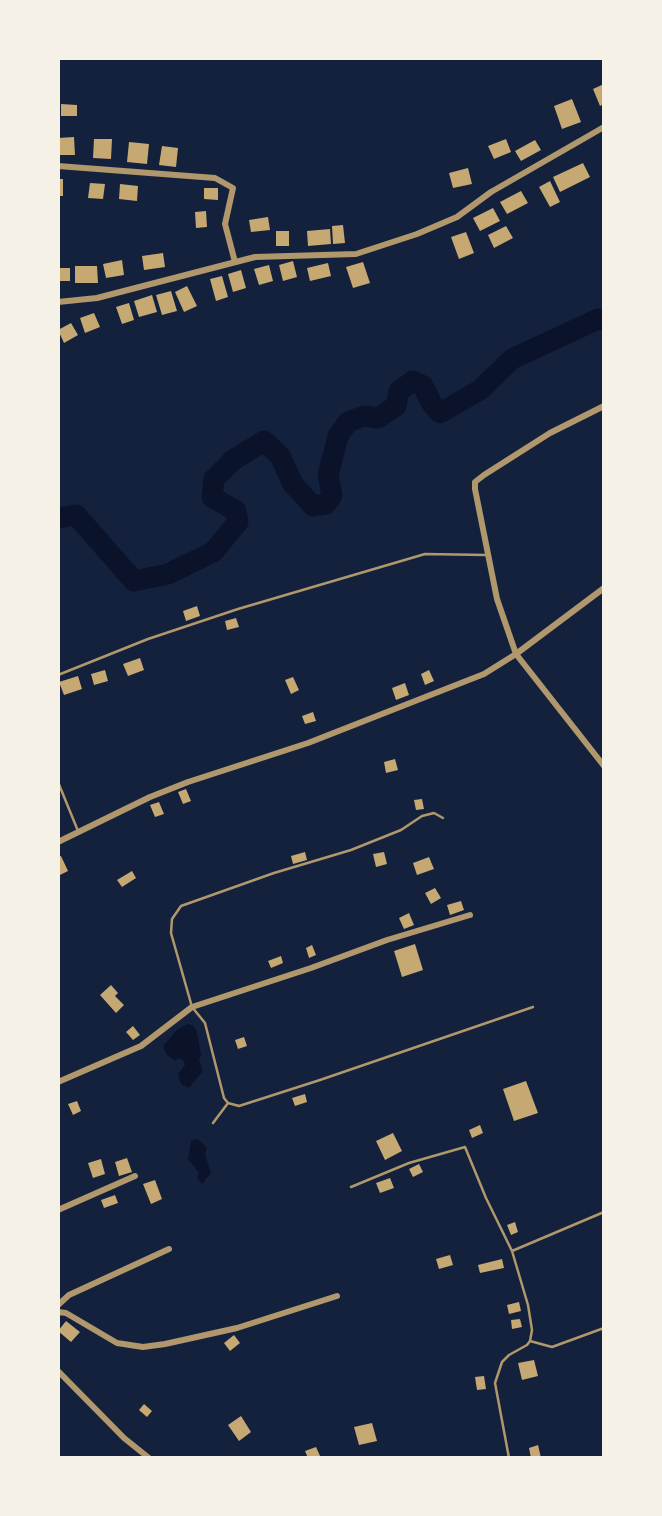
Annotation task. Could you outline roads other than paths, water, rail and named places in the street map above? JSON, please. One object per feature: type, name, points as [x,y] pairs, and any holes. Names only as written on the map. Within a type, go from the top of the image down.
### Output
[{"type":"street","points":[[58,302],[97,298],[255,257],[356,254],[417,234],[457,217],[491,192],[604,127]]},
{"type":"street","points":[[58,166],[215,178],[233,188],[225,224],[235,261]]},
{"type":"street","points":[[604,406],[550,433],[475,482],[497,599],[516,654],[604,766]]},
{"type":"street","points":[[58,842],[188,782],[308,743],[484,674],[516,654],[604,588]]},
{"type":"street","points":[[58,1082],[141,1045],[192,1007],[387,940],[470,915]]},
{"type":"street","points":[[58,1210],[135,1175]]},
{"type":"street","points":[[58,1306],[69,1295],[169,1250]]},
{"type":"street","points":[[58,1312],[66,1313],[117,1343],[143,1347],[237,1328],[337,1296]]},
{"type":"street","points":[[58,1371],[124,1438],[149,1458]]},
{"type":"lane","points":[[58,675],[148,639],[238,609],[425,554],[489,555]]},
{"type":"lane","points":[[58,782],[78,831]]},
{"type":"lane","points":[[443,818],[434,813],[422,816],[401,830],[351,850],[274,873],[181,906],[172,919],[171,933],[192,1007],[205,1023],[224,1098],[228,1103],[239,1105],[533,1007]]},
{"type":"lane","points":[[213,1123],[228,1103]]},
{"type":"lane","points":[[351,1187],[410,1163],[465,1147],[512,1251],[528,1304],[532,1330],[530,1341],[502,1362],[495,1383],[509,1458]]},
{"type":"lane","points":[[512,1251],[604,1212]]},
{"type":"lane","points":[[530,1341],[552,1347],[604,1328]]},
{"type":"water","points":[[188,1024],[194,1026],[197,1033],[201,1054],[199,1060],[203,1071],[189,1088],[181,1084],[178,1074],[185,1065],[184,1061],[179,1058],[175,1061],[166,1054],[163,1046],[177,1030]]},
{"type":"water","points":[[195,1139],[207,1148],[205,1154],[211,1173],[202,1184],[197,1177],[199,1173],[188,1159],[191,1141]]},
{"type":"waterway","points":[[58,518],[76,515],[134,581],[168,574],[213,552],[238,522],[236,511],[212,497],[214,479],[233,460],[264,441],[280,456],[293,484],[313,506],[326,504],[332,495],[328,475],[338,436],[348,422],[364,416],[378,418],[396,406],[399,391],[413,381],[423,386],[440,413],[480,390],[512,359],[598,319],[604,320]]}]
